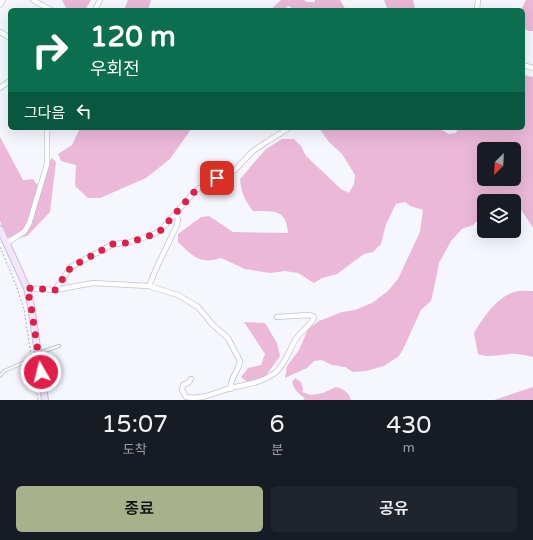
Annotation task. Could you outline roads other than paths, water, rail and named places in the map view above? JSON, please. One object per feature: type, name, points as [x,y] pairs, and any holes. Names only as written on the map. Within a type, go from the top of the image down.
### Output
[{"type":"street","points":[[0,5],[3,0]]},
{"type":"street","points":[[33,0],[47,8]]},
{"type":"street","points":[[6,243],[24,232],[29,224],[47,164],[48,130]]},
{"type":"street","points":[[55,290],[71,267],[113,244],[127,243],[160,231],[196,190],[235,170],[253,151],[286,130]]},
{"type":"street","points":[[149,286],[177,225],[178,217],[175,214]]},
{"type":"street","points":[[0,230],[27,288],[45,400]]},
{"type":"street","points":[[27,288],[55,290],[93,284],[149,286],[178,295],[198,307],[228,338],[240,361],[239,367],[231,382],[231,389]]},
{"type":"street","points":[[191,379],[182,387],[185,399],[202,398],[257,382],[275,372],[279,369],[296,338],[314,318],[313,316],[308,315],[277,317]]},
{"type":"lane","points":[[0,376],[4,371],[31,361],[59,346]]}]
